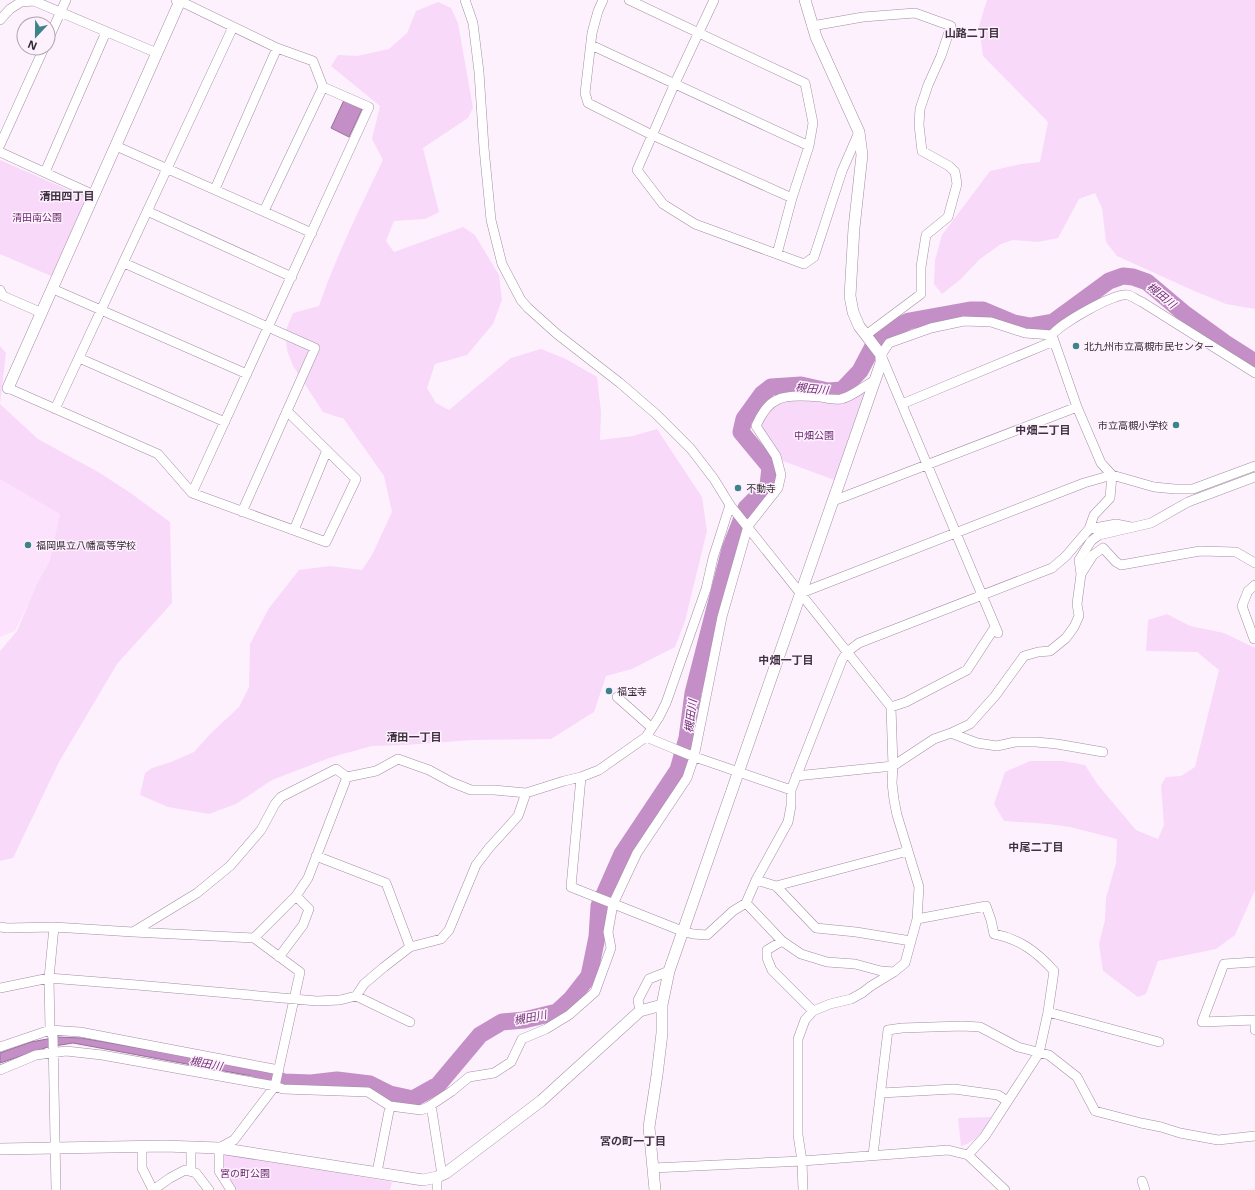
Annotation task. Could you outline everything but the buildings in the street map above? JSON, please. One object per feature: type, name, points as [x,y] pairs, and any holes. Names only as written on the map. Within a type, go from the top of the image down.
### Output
[{"type":"street","points":[[56,23],[66,0]]},
{"type":"street","points":[[465,0],[473,23],[480,72],[484,148],[491,220],[502,264],[521,300],[557,334],[620,383],[656,414],[691,449],[714,479],[733,508],[891,707],[893,766],[892,783],[894,800],[919,887],[917,919],[904,963],[894,972],[851,999],[830,1004],[813,1012],[805,1020],[798,1039],[798,1135],[802,1161],[803,1190]]},
{"type":"street","points":[[603,0],[598,11],[592,33],[585,93],[588,103],[652,135],[792,198]]},
{"type":"street","points":[[630,0],[804,83],[812,124],[809,146],[792,198],[777,254]]},
{"type":"street","points":[[714,0],[674,83],[637,170],[663,204],[695,224],[804,264],[814,258],[842,171],[859,132]]},
{"type":"street","points":[[805,0],[816,37],[859,132],[862,155],[854,228],[850,296],[853,312],[859,326],[879,352],[997,630],[967,670],[906,702],[891,707]]},
{"type":"street","points":[[0,20],[10,9],[21,2],[34,1],[157,53]]},
{"type":"street","points":[[192,493],[370,107],[323,87],[312,61],[277,48],[179,1],[8,388],[55,410],[158,454],[192,493],[326,542],[356,479],[287,411]]},
{"type":"street","points":[[812,26],[863,17],[915,13],[950,26],[942,56],[928,85],[920,109],[919,125],[922,151],[949,166],[955,172],[957,184],[948,217],[926,235],[921,267],[921,294],[867,336]]},
{"type":"street","points":[[55,410],[233,27]]},
{"type":"street","points":[[45,172],[106,32]]},
{"type":"street","points":[[591,45],[809,146]]},
{"type":"street","points":[[215,190],[277,48]]},
{"type":"street","points":[[0,144],[40,56]]},
{"type":"street","points":[[264,211],[323,87]]},
{"type":"street","points":[[116,146],[312,232]]},
{"type":"street","points":[[0,152],[94,195]]},
{"type":"street","points":[[147,211],[292,277]]},
{"type":"street","points":[[124,262],[315,348],[242,512]]},
{"type":"street","points":[[53,289],[247,374]]},
{"type":"street","points":[[0,290],[3,296],[42,314]]},
{"type":"street","points":[[1255,373],[1142,302],[1127,295],[1113,297],[1068,322],[1056,331],[1053,338],[1077,407],[1101,463],[1112,475],[1154,488],[1193,489],[1255,466]]},
{"type":"street","points":[[879,352],[889,343],[931,328],[964,321],[991,322],[1025,333],[1053,338]]},
{"type":"street","points":[[902,404],[1053,338]]},
{"type":"street","points":[[655,1190],[649,1127],[662,1033],[662,1005],[669,971],[881,363],[879,352]]},
{"type":"street","points":[[79,358],[225,422]]},
{"type":"street","points":[[0,1070],[53,1051],[66,1051],[102,1055],[275,1086],[283,1089],[368,1092],[390,1106],[421,1110],[452,1091],[469,1077],[494,1073],[511,1062],[522,1039],[546,1029],[569,1015],[595,992],[611,948],[608,932],[610,902],[637,853],[687,778],[693,757],[722,617],[748,526],[778,488],[781,474],[776,456],[756,426],[761,414],[776,400],[791,396],[831,400],[842,398],[853,394],[864,385],[874,381]]},
{"type":"street","points":[[833,501],[1077,407]]},
{"type":"street","points":[[294,530],[327,450]]},
{"type":"street","points":[[581,778],[571,887],[682,931],[693,934],[707,935],[733,911],[746,903],[756,880],[788,822],[791,806],[791,790],[842,660],[848,652],[859,643],[1052,568],[1066,556],[1089,529],[1094,516],[1110,498],[1112,475]]},
{"type":"street","points":[[801,593],[1084,483],[1112,475]]},
{"type":"street","points":[[796,776],[893,766],[934,739],[952,733],[970,724],[995,696],[1016,661],[1024,656],[1038,652],[1050,651],[1066,638],[1074,628],[1079,616],[1077,604],[1081,574],[1079,560],[1091,541],[1099,536],[1150,523],[1188,502],[1255,477]]},
{"type":"street","points":[[133,932],[197,894],[230,866],[261,830],[275,804],[281,797],[336,769],[347,777],[376,771],[398,759],[429,770],[450,782],[471,790],[494,790],[526,793],[564,781],[581,778],[599,770],[646,737],[666,703],[706,589],[713,558],[733,508]]},
{"type":"street","points":[[1089,529],[1116,524],[1131,527]]},
{"type":"street","points":[[1081,574],[1093,555],[1103,548],[1116,562],[1121,565],[1200,551],[1236,552],[1255,563]]},
{"type":"street","points":[[1254,639],[1242,606],[1248,591],[1255,585]]},
{"type":"street","points":[[617,697],[652,728]]},
{"type":"street","points":[[952,733],[977,743],[997,746],[1016,742],[1036,742],[1103,752]]},
{"type":"street","points":[[646,737],[693,757],[791,790]]},
{"type":"street","points":[[254,938],[296,896],[308,878],[347,777]]},
{"type":"street","points":[[356,996],[364,984],[410,947],[441,939],[448,930],[476,865],[518,816],[526,793]]},
{"type":"street","points":[[776,886],[908,851]]},
{"type":"street","points":[[316,856],[386,883],[410,947]]},
{"type":"street","points":[[756,880],[776,886],[816,928],[856,932],[911,941]]},
{"type":"street","points":[[279,957],[302,925],[309,909],[296,896]]},
{"type":"street","points":[[746,903],[782,941],[801,954],[827,962],[855,964],[881,971],[894,972]]},
{"type":"street","points":[[917,919],[986,906],[994,934],[1008,936],[1024,944],[1043,959],[1054,971],[1048,1012],[1039,1053],[985,1136],[968,1155]]},
{"type":"street","points":[[0,927],[54,927],[254,938],[300,972],[275,1086],[234,1140],[219,1148]]},
{"type":"street","points":[[54,927],[50,978],[56,1190]]},
{"type":"street","points":[[782,941],[767,950],[767,958],[772,970],[813,1012]]},
{"type":"street","points":[[1255,962],[1224,964],[1202,1022],[1255,1020],[1255,1030]]},
{"type":"street","points":[[640,1011],[638,1000],[649,978],[669,971]]},
{"type":"street","points":[[0,988],[50,978],[294,999],[330,1001],[356,996],[410,1022]]},
{"type":"street","points":[[0,1149],[142,1147],[219,1148],[423,1180],[440,1176],[542,1101],[640,1011],[662,1005]]},
{"type":"street","points":[[1048,1012],[1159,1042]]},
{"type":"street","points":[[873,1155],[888,1030],[902,1028],[962,1026],[980,1027],[1018,1047],[1049,1055],[1077,1077],[1094,1111],[1180,1133],[1218,1140],[1255,1136]]},
{"type":"street","points":[[0,1047],[52,1033],[80,1032],[278,1072]]},
{"type":"street","points":[[881,1093],[954,1089],[998,1094],[1007,1101]]},
{"type":"street","points":[[431,1105],[440,1176],[438,1190]]},
{"type":"street","points":[[377,1172],[390,1106]]},
{"type":"street","points":[[142,1147],[142,1168],[153,1190],[185,1170],[196,1173],[209,1190]]},
{"type":"street","points":[[191,1147],[191,1171]]},
{"type":"street","points":[[219,1148],[219,1171],[231,1190]]},
{"type":"street","points":[[653,1168],[802,1161],[948,1150],[968,1155],[1005,1190]]},
{"type":"street","points":[[1142,1181],[1146,1190]]},
{"type":"shaded area","name":"福岡県立八幡高等学校","points":[[0,443],[54,489],[64,531],[15,631],[0,637]]},
{"type":"green space","points":[[987,0],[1255,0],[1255,309],[1226,304],[1117,256],[1106,242],[1102,208],[1095,193],[1079,199],[1058,238],[1038,242],[1013,240],[1001,244],[980,259],[961,279],[942,294],[934,284],[935,260],[942,235],[990,171],[1021,164],[1040,162],[1048,122],[983,56],[979,26]]},
{"type":"green space","points":[[438,2],[451,8],[458,23],[473,108],[468,118],[423,148],[439,212],[425,219],[394,221],[386,241],[394,252],[463,227],[475,235],[499,275],[502,300],[493,324],[467,355],[435,364],[427,388],[436,403],[449,410],[511,358],[541,349],[566,359],[597,377],[601,412],[600,440],[633,436],[657,429],[702,497],[707,531],[685,621],[675,647],[632,669],[606,676],[594,712],[551,739],[473,740],[372,746],[332,757],[272,780],[236,804],[209,814],[168,807],[140,795],[145,773],[152,768],[194,752],[210,734],[239,707],[249,687],[250,644],[269,608],[299,570],[330,566],[362,570],[372,555],[392,512],[384,476],[343,418],[323,412],[293,366],[287,350],[285,332],[293,313],[319,306],[341,250],[383,160],[372,139],[380,106],[331,66],[338,55],[357,56],[389,49],[407,33],[416,11]]},
{"type":"green space","name":"清田南公園","points":[[0,160],[87,198],[51,276],[0,254]]},
{"type":"green space","points":[[0,346],[6,353],[0,404]]},
{"type":"green space","name":"中畑公園","points":[[868,390],[837,481],[783,461],[761,427],[767,413],[774,407],[789,400],[832,401],[846,398]]},
{"type":"green space","points":[[0,404],[38,439],[100,473],[170,522],[172,603],[117,664],[59,762],[13,858],[0,861],[0,651],[17,631],[37,584],[50,560],[60,514],[0,479]]},
{"type":"green space","points":[[1167,614],[1190,626],[1224,633],[1255,648],[1255,890],[1235,935],[1216,949],[1158,961],[1146,994],[1138,997],[1103,971],[1099,944],[1105,920],[1106,898],[1116,863],[1117,839],[1070,827],[1004,821],[994,804],[1005,772],[1030,761],[1063,761],[1085,765],[1098,785],[1136,830],[1158,839],[1164,825],[1161,785],[1166,777],[1181,776],[1195,767],[1219,670],[1197,652],[1146,651],[1148,620]]},
{"type":"green space","points":[[991,1117],[979,1135],[971,1142],[961,1146],[958,1118]]},
{"type":"green space","name":"宮の町公園","points":[[223,1153],[392,1182],[390,1190],[236,1190],[222,1168]]},
{"type":"water","points":[[344,100],[362,109],[349,137],[331,128]]},
{"type":"water","points":[[58,1037],[81,1038],[261,1069],[271,1073],[272,1077],[246,1075],[73,1043],[48,1047],[0,1063],[0,1053],[31,1042]]},
{"type":"waterway","name":"槻田川","points":[[259,1073],[284,1082],[311,1083],[337,1080],[370,1084],[390,1094],[413,1099],[438,1085],[480,1035],[502,1022],[524,1020],[557,1012],[571,999],[589,976],[597,937],[599,906],[622,854],[678,770],[687,738],[693,693],[730,549],[746,508],[768,486],[770,467],[741,432],[744,419],[762,394],[771,387],[801,385],[828,391],[842,390],[860,371],[879,335],[909,321],[970,310],[983,310],[1014,323],[1030,326],[1053,322],[1109,281],[1123,276],[1133,277],[1147,282],[1185,314],[1225,343],[1255,362]]},
{"type":"place","name":"北九州市立高槻市民センター","points":[[1076,346]]},
{"type":"place","name":"市立高槻小学校","points":[[1176,425]]},
{"type":"place","name":"不動寺","points":[[738,488]]},
{"type":"place","name":"福岡県立八幡高等学校","points":[[28,545]]},
{"type":"place","name":"福宝寺","points":[[609,691]]},
{"type":"district","name":"山路二丁目","points":[[972,32]]},
{"type":"district","name":"清田四丁目","points":[[67,195]]},
{"type":"district","name":"中畑二丁目","points":[[1043,429]]},
{"type":"district","name":"中畑一丁目","points":[[786,659]]},
{"type":"district","name":"清田一丁目","points":[[414,736]]},
{"type":"district","name":"中尾二丁目","points":[[1036,846]]},
{"type":"district","name":"宮の町一丁目","points":[[633,1140]]}]
